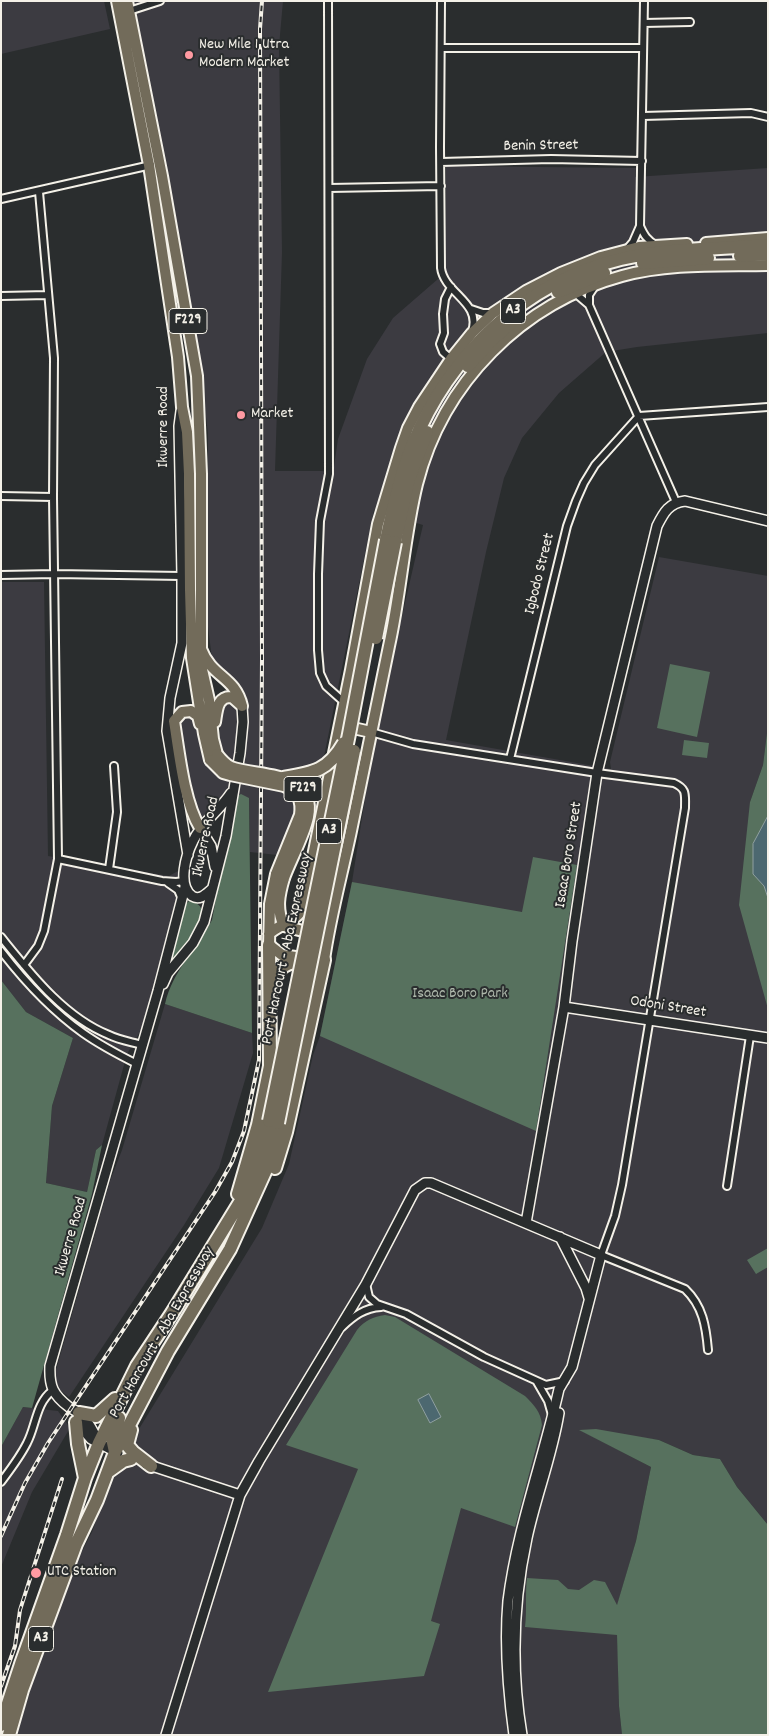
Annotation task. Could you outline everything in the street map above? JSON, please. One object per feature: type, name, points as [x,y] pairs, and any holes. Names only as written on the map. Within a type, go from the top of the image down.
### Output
[{"type":"highway","name":"Port Harcourt - Aba Expressway","points":[[9,1735],[22,1690],[76,1544],[90,1516],[115,1452],[168,1351],[230,1249],[269,1163],[274,1122],[344,730],[390,541],[409,479],[427,433],[445,397],[493,339],[527,311],[568,287],[600,274],[674,255],[768,245]]},
{"type":"highway","name":"Port Harcourt - Aba Expressway","points":[[674,255],[768,254]]},
{"type":"highway","name":"Port Harcourt - Aba Expressway","points":[[1,1725],[85,1478],[99,1443],[137,1366],[226,1227],[261,1158],[274,1122],[346,791],[390,541]]},
{"type":"highway","points":[[283,778],[304,775],[328,765],[336,756],[344,730]]},
{"type":"highway","points":[[226,1227],[240,1188],[258,1125],[270,1066],[269,939]]},
{"type":"highway","points":[[230,1249],[264,1191],[278,1162],[324,960]]},
{"type":"highway","points":[[270,978],[284,965],[298,962],[318,970],[322,975]]},
{"type":"highway","points":[[115,1452],[112,1438],[137,1366]]},
{"type":"highway","points":[[85,1478],[78,1444],[75,1415],[96,1416],[126,1388]]},
{"type":"highway","points":[[137,1410],[127,1445],[151,1466]]},
{"type":"highway","points":[[76,1544],[80,1523],[101,1465],[102,1453],[99,1443]]},
{"type":"highway","points":[[107,1473],[123,1461],[131,1458]]},
{"type":"main road","name":"Ikwerre Road","points":[[117,1],[154,165],[197,376],[201,474],[200,646]]},
{"type":"main road","name":"Ikwerre Road","points":[[128,6],[154,165],[178,358],[182,407]]},
{"type":"main road","points":[[768,238],[674,255],[575,292],[528,319],[508,335],[462,385],[435,434],[418,482],[390,642],[324,960],[282,954],[269,939],[276,928],[284,926],[302,910],[344,730],[345,703],[378,524],[388,486],[408,428],[419,407],[451,359],[472,333],[494,313],[526,291],[561,272],[601,257],[626,250],[674,255],[768,265]]},
{"type":"main road","name":"F229","points":[[182,407],[187,432],[189,474],[192,658],[214,757],[223,772],[284,786],[292,790],[299,797],[301,805],[300,815],[270,904],[269,939]]},
{"type":"main road","points":[[189,474],[201,474]]},
{"type":"main road","points":[[181,512],[189,504]]},
{"type":"main road","name":"F229","points":[[200,646],[200,665],[209,700],[208,736]]},
{"type":"main road","points":[[200,646],[210,666],[222,678],[234,686],[240,695],[242,706]]},
{"type":"main road","points":[[208,736],[218,704],[222,698],[226,696],[232,697],[242,706]]},
{"type":"main road","points":[[200,828],[193,816],[188,797],[174,721],[182,712],[191,711],[198,716],[208,736]]},
{"type":"main road","points":[[344,730],[371,732]]},
{"type":"main road","name":"F229","points":[[214,757],[232,767],[283,778],[302,788],[307,799],[309,814],[280,876],[278,910],[284,926]]},
{"type":"main road","points":[[284,926],[320,935],[327,940]]},
{"type":"street","points":[[128,6],[160,1]]},
{"type":"street","points":[[328,1],[329,474],[320,521],[318,634],[320,673],[326,686],[345,703]]},
{"type":"street","points":[[441,1],[441,272],[451,287],[471,309],[474,318],[472,333]]},
{"type":"street","points":[[626,250],[633,242],[640,226],[644,1]]},
{"type":"street","points":[[644,23],[690,22]]},
{"type":"street","points":[[441,48],[644,48]]},
{"type":"street","points":[[643,116],[751,113],[768,117]]},
{"type":"street","name":"Benin Street","points":[[441,162],[551,159],[642,161]]},
{"type":"street","points":[[1,199],[154,165]]},
{"type":"street","points":[[329,188],[441,186]]},
{"type":"street","points":[[24,965],[38,946],[44,931],[58,859],[53,497],[54,358],[39,192]]},
{"type":"street","points":[[640,226],[648,240],[674,255]]},
{"type":"street","points":[[589,305],[590,295],[596,284]]},
{"type":"street","points":[[451,287],[445,299],[443,314],[444,333],[440,344],[443,352],[451,359]]},
{"type":"street","points":[[575,292],[589,305],[676,502],[694,502],[768,521]]},
{"type":"street","points":[[1,296],[48,295]]},
{"type":"street","points":[[471,309],[483,313],[494,313]]},
{"type":"street","points":[[639,416],[768,406]]},
{"type":"street","name":"Ikwerre Road","points":[[182,407],[179,426],[182,642],[170,698],[167,730],[188,855]]},
{"type":"street","name":"Igbodo Street","points":[[510,759],[567,526],[576,501],[595,465],[639,416]]},
{"type":"street","points":[[1,496],[53,497]]},
{"type":"street","name":"Isaac Boro Street","points":[[526,1223],[564,1007],[597,773],[658,526],[663,514],[676,502]]},
{"type":"street","points":[[1,575],[182,576]]},
{"type":"street","name":"Ikwerre Road","points":[[158,991],[168,974],[199,933],[204,922],[226,836],[243,722],[242,706]]},
{"type":"street","points":[[371,732],[413,744],[597,773],[674,782],[682,787],[685,794],[685,808],[616,1216],[601,1255],[576,1352],[565,1381],[552,1450],[527,1538],[517,1596],[514,1656],[516,1697],[522,1735]]},
{"type":"street","points":[[109,869],[116,812],[114,766]]},
{"type":"street","name":"Ikwerre Road","points":[[52,1391],[50,1366],[158,991],[182,900],[188,855],[193,840],[200,828],[223,804],[232,790]]},
{"type":"street","points":[[200,828],[211,846],[215,874]]},
{"type":"street","points":[[58,859],[185,884]]},
{"type":"street","points":[[162,881],[178,890],[182,900]]},
{"type":"street","name":"Ikwerre Road","points":[[185,884],[188,892],[196,898],[206,895],[212,889]]},
{"type":"street","points":[[1,937],[47,990],[75,1015],[109,1036],[142,1045]]},
{"type":"street","points":[[1,951],[40,996],[84,1034],[137,1064]]},
{"type":"street","name":"Odoni Street","points":[[564,1007],[768,1038]]},
{"type":"street","points":[[727,1186],[750,1036]]},
{"type":"street","points":[[166,1735],[240,1495],[262,1454],[340,1330],[415,1190],[425,1183],[442,1187],[685,1289],[693,1296],[705,1322],[708,1350]]},
{"type":"street","points":[[560,1237],[586,1288],[589,1299]]},
{"type":"street","points":[[366,1284],[372,1301],[406,1314],[484,1358],[546,1385],[565,1381]]},
{"type":"street","points":[[340,1330],[363,1311],[385,1307]]},
{"type":"street","points":[[514,1735],[508,1677],[508,1601],[517,1548],[559,1389],[565,1381]]},
{"type":"street","points":[[537,1382],[548,1401],[552,1418]]},
{"type":"street","points":[[1,1482],[27,1444],[40,1406],[52,1391],[75,1415],[91,1439],[115,1452],[151,1466],[240,1495]]},
{"type":"shaded area","points":[[1,1],[104,1],[110,29],[1,54]]},
{"type":"shaded area","points":[[134,1],[283,1],[279,46],[282,252],[275,471],[322,471],[333,473],[338,439],[367,359],[393,318],[446,272],[446,166],[636,168],[635,177],[768,168],[768,333],[606,352],[559,393],[522,438],[504,478],[486,552],[446,740],[611,769],[610,762],[659,557],[768,576],[768,725],[763,765],[750,802],[768,1009],[768,1525],[737,1487],[720,1459],[693,1455],[659,1440],[580,1430],[651,1467],[636,1541],[617,1606],[619,1706],[622,1735],[17,1735],[31,1688],[77,1561],[92,1532],[110,1481],[115,1473],[131,1463],[137,1446],[131,1442],[262,1228],[289,1164],[313,1055],[320,1036],[352,882],[376,728],[423,525],[374,510],[317,791],[277,855],[250,852],[249,798],[235,797],[248,715],[244,692],[236,681],[220,670],[212,659],[208,627],[208,433],[197,345]]},
{"type":"shaded area","points":[[1,582],[44,582],[48,856],[169,876],[178,871],[178,904],[141,1030],[127,1054],[102,1145],[96,1150],[87,1192],[46,1183],[52,1106],[73,1038],[26,1012],[1,980]]},
{"type":"shaded area","points":[[225,702],[232,702],[236,706],[235,759],[229,789],[222,800],[202,822],[196,812],[178,724],[179,720],[188,713],[193,717],[202,755],[211,770],[213,770],[219,747],[221,708]]},
{"type":"shaded area","points":[[165,1004],[252,1033],[253,1053],[219,1168],[184,1225],[69,1397],[61,1391],[57,1384],[56,1370],[110,1181],[122,1150]]},
{"type":"shaded area","points":[[23,1407],[58,1411],[70,1428],[32,1492],[1,1567],[1,1447]]},
{"type":"green space","points":[[670,664],[710,672],[697,737],[657,728]]},
{"type":"green space","points":[[768,725],[768,1009],[739,905],[750,802],[763,765]]},
{"type":"green space","points":[[684,740],[709,743],[707,758],[682,755]]},
{"type":"green space","points":[[241,794],[249,798],[252,1033],[165,1004],[179,970],[212,920],[235,797]]},
{"type":"green space","name":"Isaac Boro Park","points":[[533,857],[577,865],[536,1131],[320,1036],[352,882],[522,912]]},
{"type":"green space","points":[[189,901],[198,905],[202,911],[201,920],[190,941],[170,964],[169,960],[184,906]]},
{"type":"green space","points":[[1,980],[26,1012],[73,1038],[52,1106],[46,1183],[87,1192],[96,1150],[102,1145],[92,1194],[32,1408],[23,1407],[1,1447]]},
{"type":"green space","points":[[768,1248],[768,1267],[756,1274],[747,1260]]},
{"type":"green space","points":[[385,1315],[395,1317],[525,1396],[536,1409],[542,1425],[515,1527],[461,1508],[431,1621],[440,1624],[424,1676],[268,1692],[358,1469],[286,1445],[357,1330],[369,1320]]},
{"type":"green space","points":[[596,1429],[659,1440],[693,1455],[720,1459],[737,1487],[768,1525],[768,1735],[622,1735],[619,1706],[617,1635],[525,1627],[527,1578],[558,1580],[568,1589],[579,1590],[594,1580],[605,1582],[617,1605],[636,1541],[651,1467],[579,1430]]},
{"type":"water","points":[[768,816],[768,898],[764,886],[753,874],[753,844]]},
{"type":"water","points":[[429,1394],[441,1417],[430,1423],[418,1400]]},
{"type":"railway","points":[[1,1536],[25,1483],[48,1443],[215,1192],[232,1162],[244,1131],[259,1060],[262,659],[260,29],[262,1]]},
{"type":"railway","points":[[1,1686],[15,1646],[20,1610],[62,1479]]},
{"type":"place","name":"New Mile 1 Utra Modern Market","points":[[189,55]]},
{"type":"place","name":"Market","points":[[241,415]]},
{"type":"place","name":"UTC Station","points":[[36,1573]]}]
